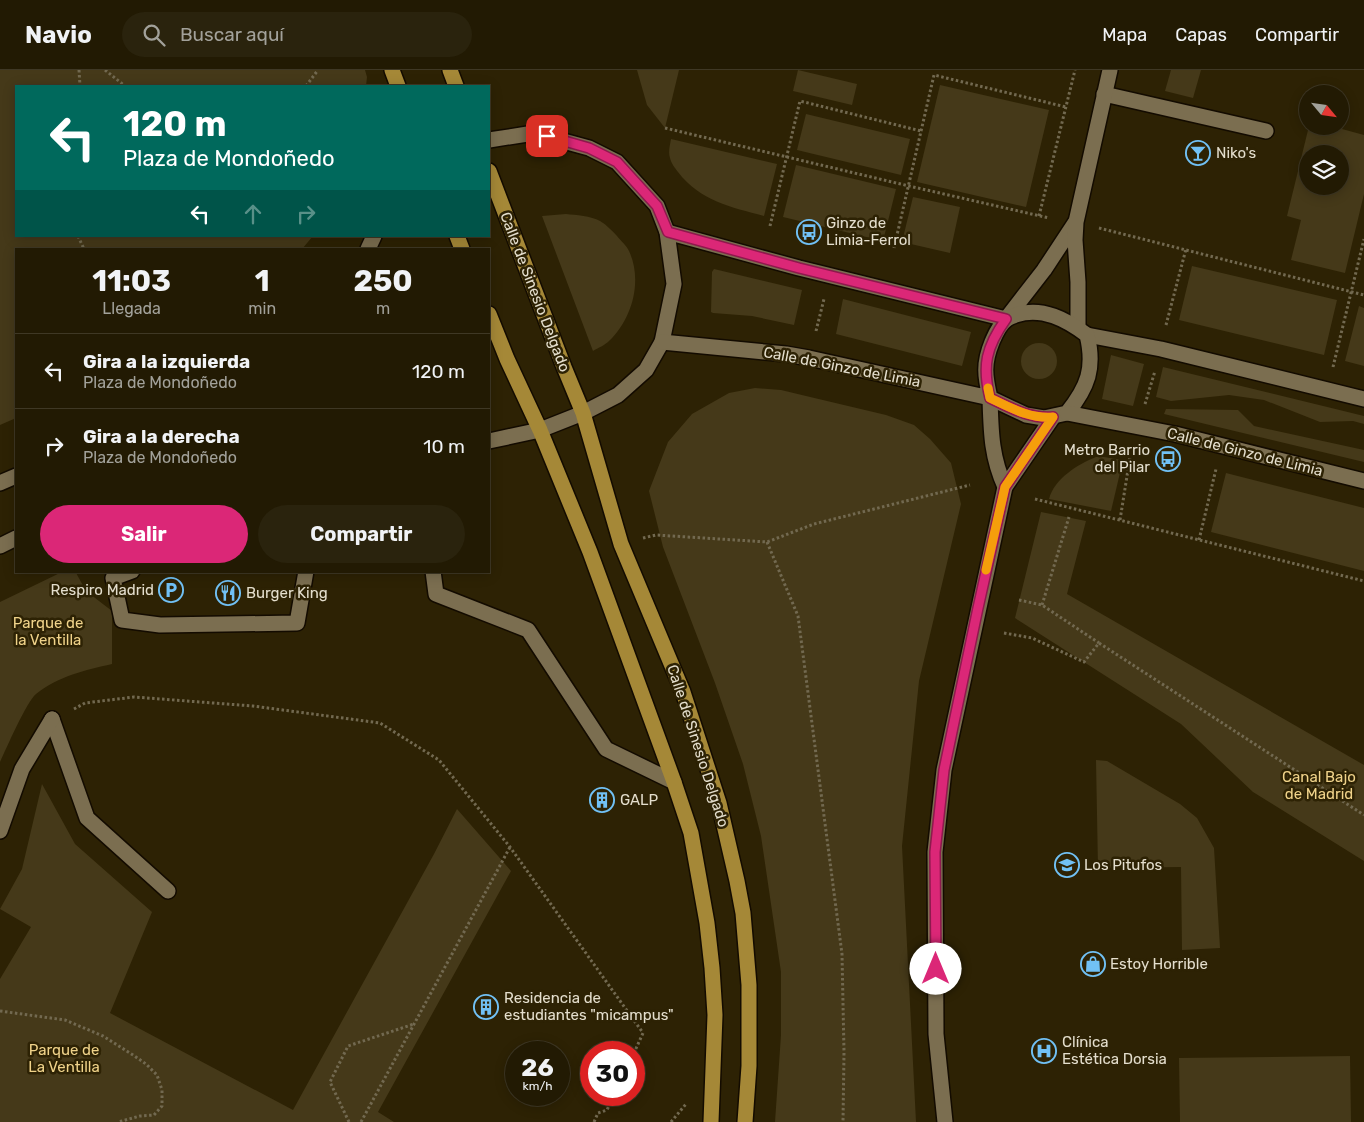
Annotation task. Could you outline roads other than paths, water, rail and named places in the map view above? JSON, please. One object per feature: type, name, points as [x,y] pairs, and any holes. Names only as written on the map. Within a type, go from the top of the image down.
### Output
[{"type":"main road","points":[[392,70],[398,85]]},
{"type":"main road","points":[[450,70],[456,85]]},
{"type":"main road","points":[[945,1122],[936,1034],[935,852],[944,770],[1005,487],[1060,415],[1080,398],[1088,378],[1091,353],[1082,332],[1075,240],[1076,222],[1110,70]]},
{"type":"main road","points":[[1104,94],[1266,131]]},
{"type":"main road","points":[[490,140],[534,133],[560,139],[617,162],[657,206],[668,232],[674,284],[662,342],[646,370],[618,395],[583,413],[540,430],[490,440]]},
{"type":"main road","name":"Calle de Sinesio Delgado","points":[[490,174],[583,413],[621,544],[683,692],[719,803],[743,913],[749,985],[749,1057],[745,1122]]},
{"type":"main road","points":[[1005,487],[997,469],[985,364],[995,334],[1044,270],[1076,222]]},
{"type":"main road","points":[[668,232],[799,268],[1006,319],[1024,312],[1045,313],[1064,320],[1082,332],[1161,349],[1364,399]]},
{"type":"main road","points":[[490,316],[507,359],[540,430],[590,552],[691,833],[707,922],[715,1015],[709,1120]]},
{"type":"main road","name":"Calle de Ginzo de Limia","points":[[662,342],[786,354],[990,398]]},
{"type":"main road","points":[[990,398],[1026,415],[1044,418],[1060,415]]},
{"type":"main road","name":"Calle de Ginzo de Limia","points":[[1060,415],[1175,434],[1364,481]]},
{"type":"main road","points":[[0,483],[15,476]]},
{"type":"main road","points":[[0,546],[15,538]]},
{"type":"main road","points":[[127,573],[114,578],[122,620],[160,624],[297,623],[306,573]]},
{"type":"main road","points":[[433,573],[436,594],[528,630],[606,749],[674,782]]},
{"type":"main road","points":[[0,831],[22,768],[52,719],[87,818],[168,891]]},
{"type":"place","name":"Niko's","points":[[1198,153]]},
{"type":"place","name":"Ginzo de Limia-Ferrol","points":[[809,232]]},
{"type":"place","name":"Metro Barrio del Pilar","points":[[1168,459]]},
{"type":"place","name":"Respiro Madrid","points":[[171,590]]},
{"type":"place","name":"Burger King","points":[[228,593]]},
{"type":"place","name":"GALP","points":[[602,800]]},
{"type":"place","name":"Los Pitufos","points":[[1067,865]]},
{"type":"place","name":"Estoy Horrible","points":[[1093,964]]},
{"type":"place","name":"Residencia de estudiantes \"micampus\"","points":[[486,1007]]},
{"type":"place","name":"Clínica Estética Dorsia","points":[[1044,1051]]},
{"type":"park label","name":"Parque de la Ventilla","points":[[48,632]]},
{"type":"park label","name":"Canal Bajo de Madrid","points":[[1319,786]]},
{"type":"park label","name":"Parque de La Ventilla","points":[[64,1058]]}]
